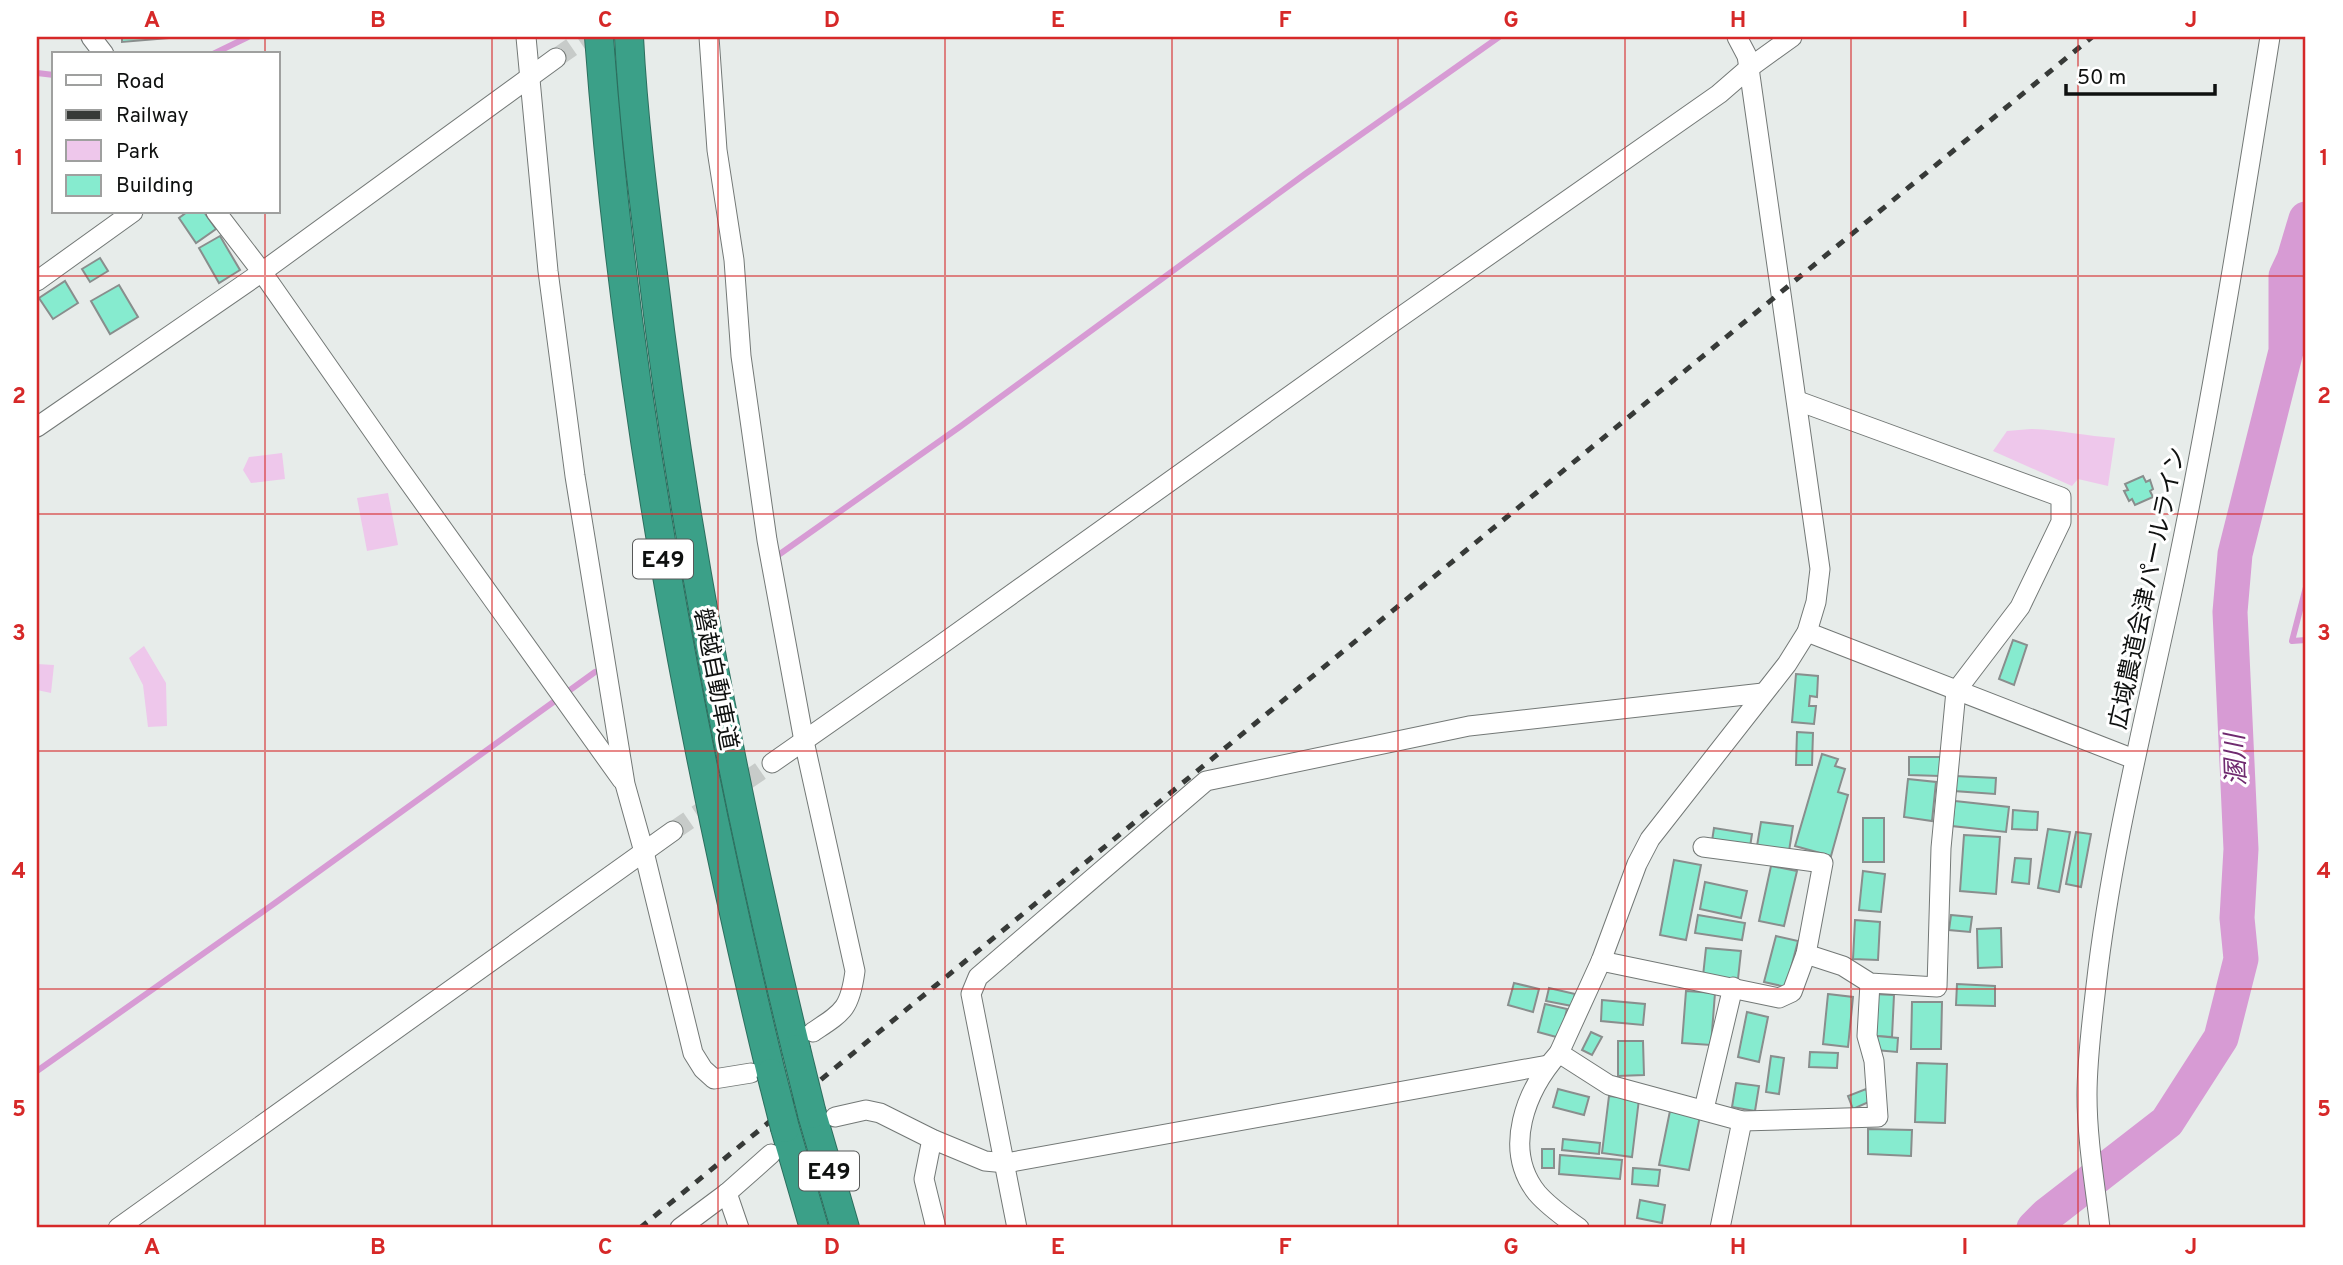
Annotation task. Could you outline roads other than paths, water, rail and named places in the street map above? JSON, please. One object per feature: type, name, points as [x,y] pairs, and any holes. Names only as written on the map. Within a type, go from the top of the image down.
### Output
[{"type":"highway","name":"磐越自動車道","points":[[599,37],[631,345],[655,511],[761,1073],[785,1128],[814,1228]]},
{"type":"highway","name":"磐越自動車道","points":[[629,37],[642,189],[682,491],[735,782],[763,912],[804,1041],[824,1115],[845,1228]]},
{"type":"street","points":[[91,37],[102,52]]},
{"type":"street","points":[[526,37],[548,271],[573,462],[625,784],[693,1054],[713,1079],[761,1073]]},
{"type":"street","points":[[709,37],[717,150],[734,260],[741,356],[771,562],[804,741],[855,971],[852,993],[841,1014],[804,1041]]},
{"type":"street","points":[[1579,1228],[1551,1208],[1537,1192],[1523,1167],[1519,1134],[1525,1110],[1601,961],[1637,864],[1650,839],[1787,664],[1807,632],[1816,601],[1820,569],[1798,401],[1747,56],[1737,37]]},
{"type":"street","points":[[772,763],[1719,94],[1792,37]]},
{"type":"street","name":"広域農道会津パールライン","points":[[2100,1228],[2090,1150],[2087,1095],[2089,1049],[2103,922],[2134,759],[2208,420],[2234,273],[2270,37]]},
{"type":"street","points":[[37,426],[262,272],[556,58]]},
{"type":"street","points":[[37,281],[130,214]]},
{"type":"street","points":[[218,214],[262,272],[625,784]]},
{"type":"street","points":[[1798,401],[2062,497],[2061,522],[2020,607],[1956,691],[1941,848],[1937,987],[1870,983],[1843,966],[1806,954]]},
{"type":"street","points":[[1807,632],[2134,759]]},
{"type":"street","points":[[1017,1228],[971,994],[978,977],[1206,781],[1469,726],[1763,693]]},
{"type":"street","points":[[118,1228],[673,831]]},
{"type":"street","points":[[1601,961],[1779,998],[1792,992],[1806,954],[1823,863],[1703,847]]},
{"type":"street","points":[[824,1115],[866,1110],[985,1161],[1006,1163],[1553,1059],[1609,1085],[1742,1121],[1878,1117],[1874,1061],[1867,1036],[1870,983]]},
{"type":"street","points":[[1704,1109],[1732,987]]},
{"type":"street","points":[[1720,1228],[1742,1121]]},
{"type":"street","points":[[932,1139],[924,1179],[936,1228]]},
{"type":"street","points":[[680,1228],[727,1193],[771,1154]]},
{"type":"street","points":[[727,1193],[739,1228]]},
{"type":"waterway","points":[[217,52],[248,37]]},
{"type":"waterway","points":[[777,556],[1499,37]]},
{"type":"waterway","points":[[37,73],[52,75]]},
{"type":"waterway","name":"溷川","points":[[2034,1228],[2167,1122],[2221,1038],[2241,959],[2237,918],[2241,849],[2230,612],[2235,554],[2286,351],[2286,276],[2306,219]]},
{"type":"waterway","points":[[2286,351],[2306,353]]},
{"type":"waterway","points":[[2306,587],[2292,641],[2306,640]]},
{"type":"waterway","points":[[37,1071],[595,672]]},
{"type":"tunnel","points":[[556,58],[586,37]]},
{"type":"tunnel","points":[[673,831],[772,763]]},
{"type":"railway","points":[[640,1228],[2092,37]]}]
